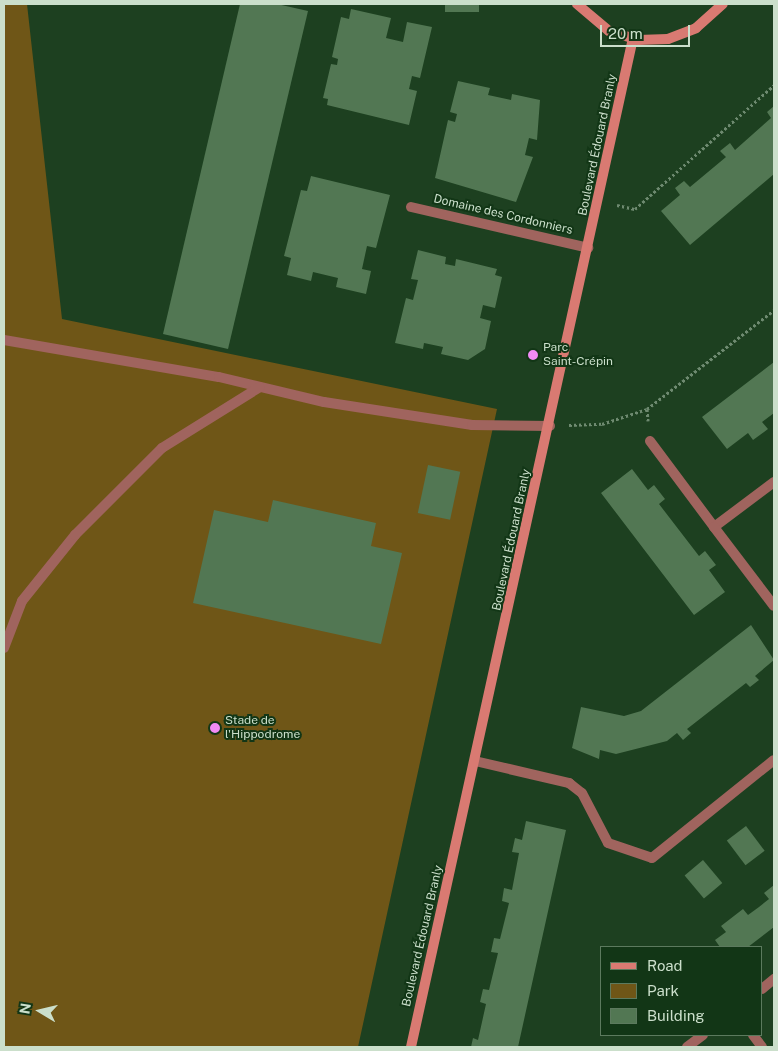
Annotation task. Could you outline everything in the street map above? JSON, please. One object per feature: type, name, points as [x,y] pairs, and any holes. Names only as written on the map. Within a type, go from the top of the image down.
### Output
[{"type":"street","points":[[577,4],[609,31],[633,38],[668,39],[696,28],[723,4]]},
{"type":"street","name":"Boulevard Édouard Branly","points":[[411,1047],[550,426],[633,38]]},
{"type":"street","name":"Domaine des Cordonniers","points":[[411,207],[588,248]]},
{"type":"street","points":[[4,340],[472,425],[550,426]]},
{"type":"street","points":[[4,648],[22,601],[82,528],[162,448],[260,387]]},
{"type":"street","points":[[650,441],[774,606]]},
{"type":"street","points":[[714,527],[774,482]]},
{"type":"street","points":[[475,761],[569,782],[582,793],[608,843],[652,858],[774,760]]},
{"type":"street","points":[[763,987],[774,979]]},
{"type":"street","points":[[687,1047],[702,1036]]},
{"type":"street","points":[[754,1036],[762,1047]]},
{"type":"path","points":[[599,201],[635,209],[774,85]]},
{"type":"path","points":[[550,426],[602,424],[647,409],[774,310]]},
{"type":"green space","name":"Stade de l'Hippodrome","points":[[4,4],[27,4],[62,319],[497,409],[358,1047],[4,1047]]},
{"type":"building","points":[[240,4],[277,4],[308,11],[228,349],[163,334]]},
{"type":"building","points":[[445,4],[479,4],[479,12],[445,12]]},
{"type":"building","points":[[351,9],[391,18],[386,38],[403,42],[407,22],[432,27],[420,78],[412,76],[409,89],[417,91],[409,125],[327,105],[328,99],[323,98],[331,64],[337,65],[338,59],[332,57],[341,17],[349,19]]},
{"type":"building","points":[[458,81],[490,88],[488,95],[511,100],[512,94],[540,100],[537,140],[529,138],[525,155],[533,157],[516,202],[435,178],[448,120],[455,122],[457,114],[450,112]]},
{"type":"building","points":[[774,106],[774,174],[690,245],[661,211],[680,195],[675,188],[684,181],[690,187],[726,157],[720,151],[730,143],[735,150],[771,118],[767,112]]},
{"type":"building","points":[[311,176],[390,195],[376,248],[367,246],[362,269],[371,271],[366,294],[336,287],[338,278],[313,272],[311,281],[287,275],[291,258],[284,256],[301,190],[307,191]]},
{"type":"building","points":[[418,250],[446,257],[445,264],[455,266],[456,259],[497,269],[495,275],[502,277],[495,308],[483,305],[480,318],[491,321],[485,349],[468,360],[441,354],[443,347],[424,343],[423,349],[395,343],[406,298],[413,300],[418,280],[411,279]]},
{"type":"building","points":[[774,362],[774,413],[762,422],[768,429],[753,440],[748,433],[727,449],[702,417]]},
{"type":"building","points":[[428,465],[460,472],[450,520],[418,513]]},
{"type":"building","points":[[632,469],[648,490],[654,485],[665,499],[659,504],[699,556],[705,551],[716,565],[709,570],[725,592],[694,615],[601,493]]},
{"type":"building","points":[[273,500],[376,523],[371,546],[402,553],[381,644],[193,603],[214,510],[268,522]]},
{"type":"building","points":[[751,625],[774,660],[755,676],[759,680],[750,687],[746,683],[687,729],[691,733],[683,740],[677,733],[667,741],[616,754],[600,750],[599,759],[572,748],[581,707],[624,716],[641,711]]},
{"type":"building","points":[[526,821],[566,830],[518,1047],[471,1047],[473,1038],[478,1040],[486,1004],[480,1002],[483,989],[489,990],[498,953],[491,952],[494,938],[500,939],[509,903],[502,901],[504,888],[512,890],[519,853],[512,852],[515,838],[522,840]]},
{"type":"building","points":[[746,826],[765,851],[745,865],[727,840]]},
{"type":"building","points":[[703,860],[722,883],[704,898],[685,875]]},
{"type":"building","points":[[774,885],[774,927],[749,946],[719,946],[715,940],[726,932],[721,926],[743,909],[748,915],[759,907],[769,899],[764,893]]},
{"type":"place","name":"Parc Saint-Crépin","points":[[533,355]]},
{"type":"place","name":"Stade de l'Hippodrome","points":[[215,728]]}]
